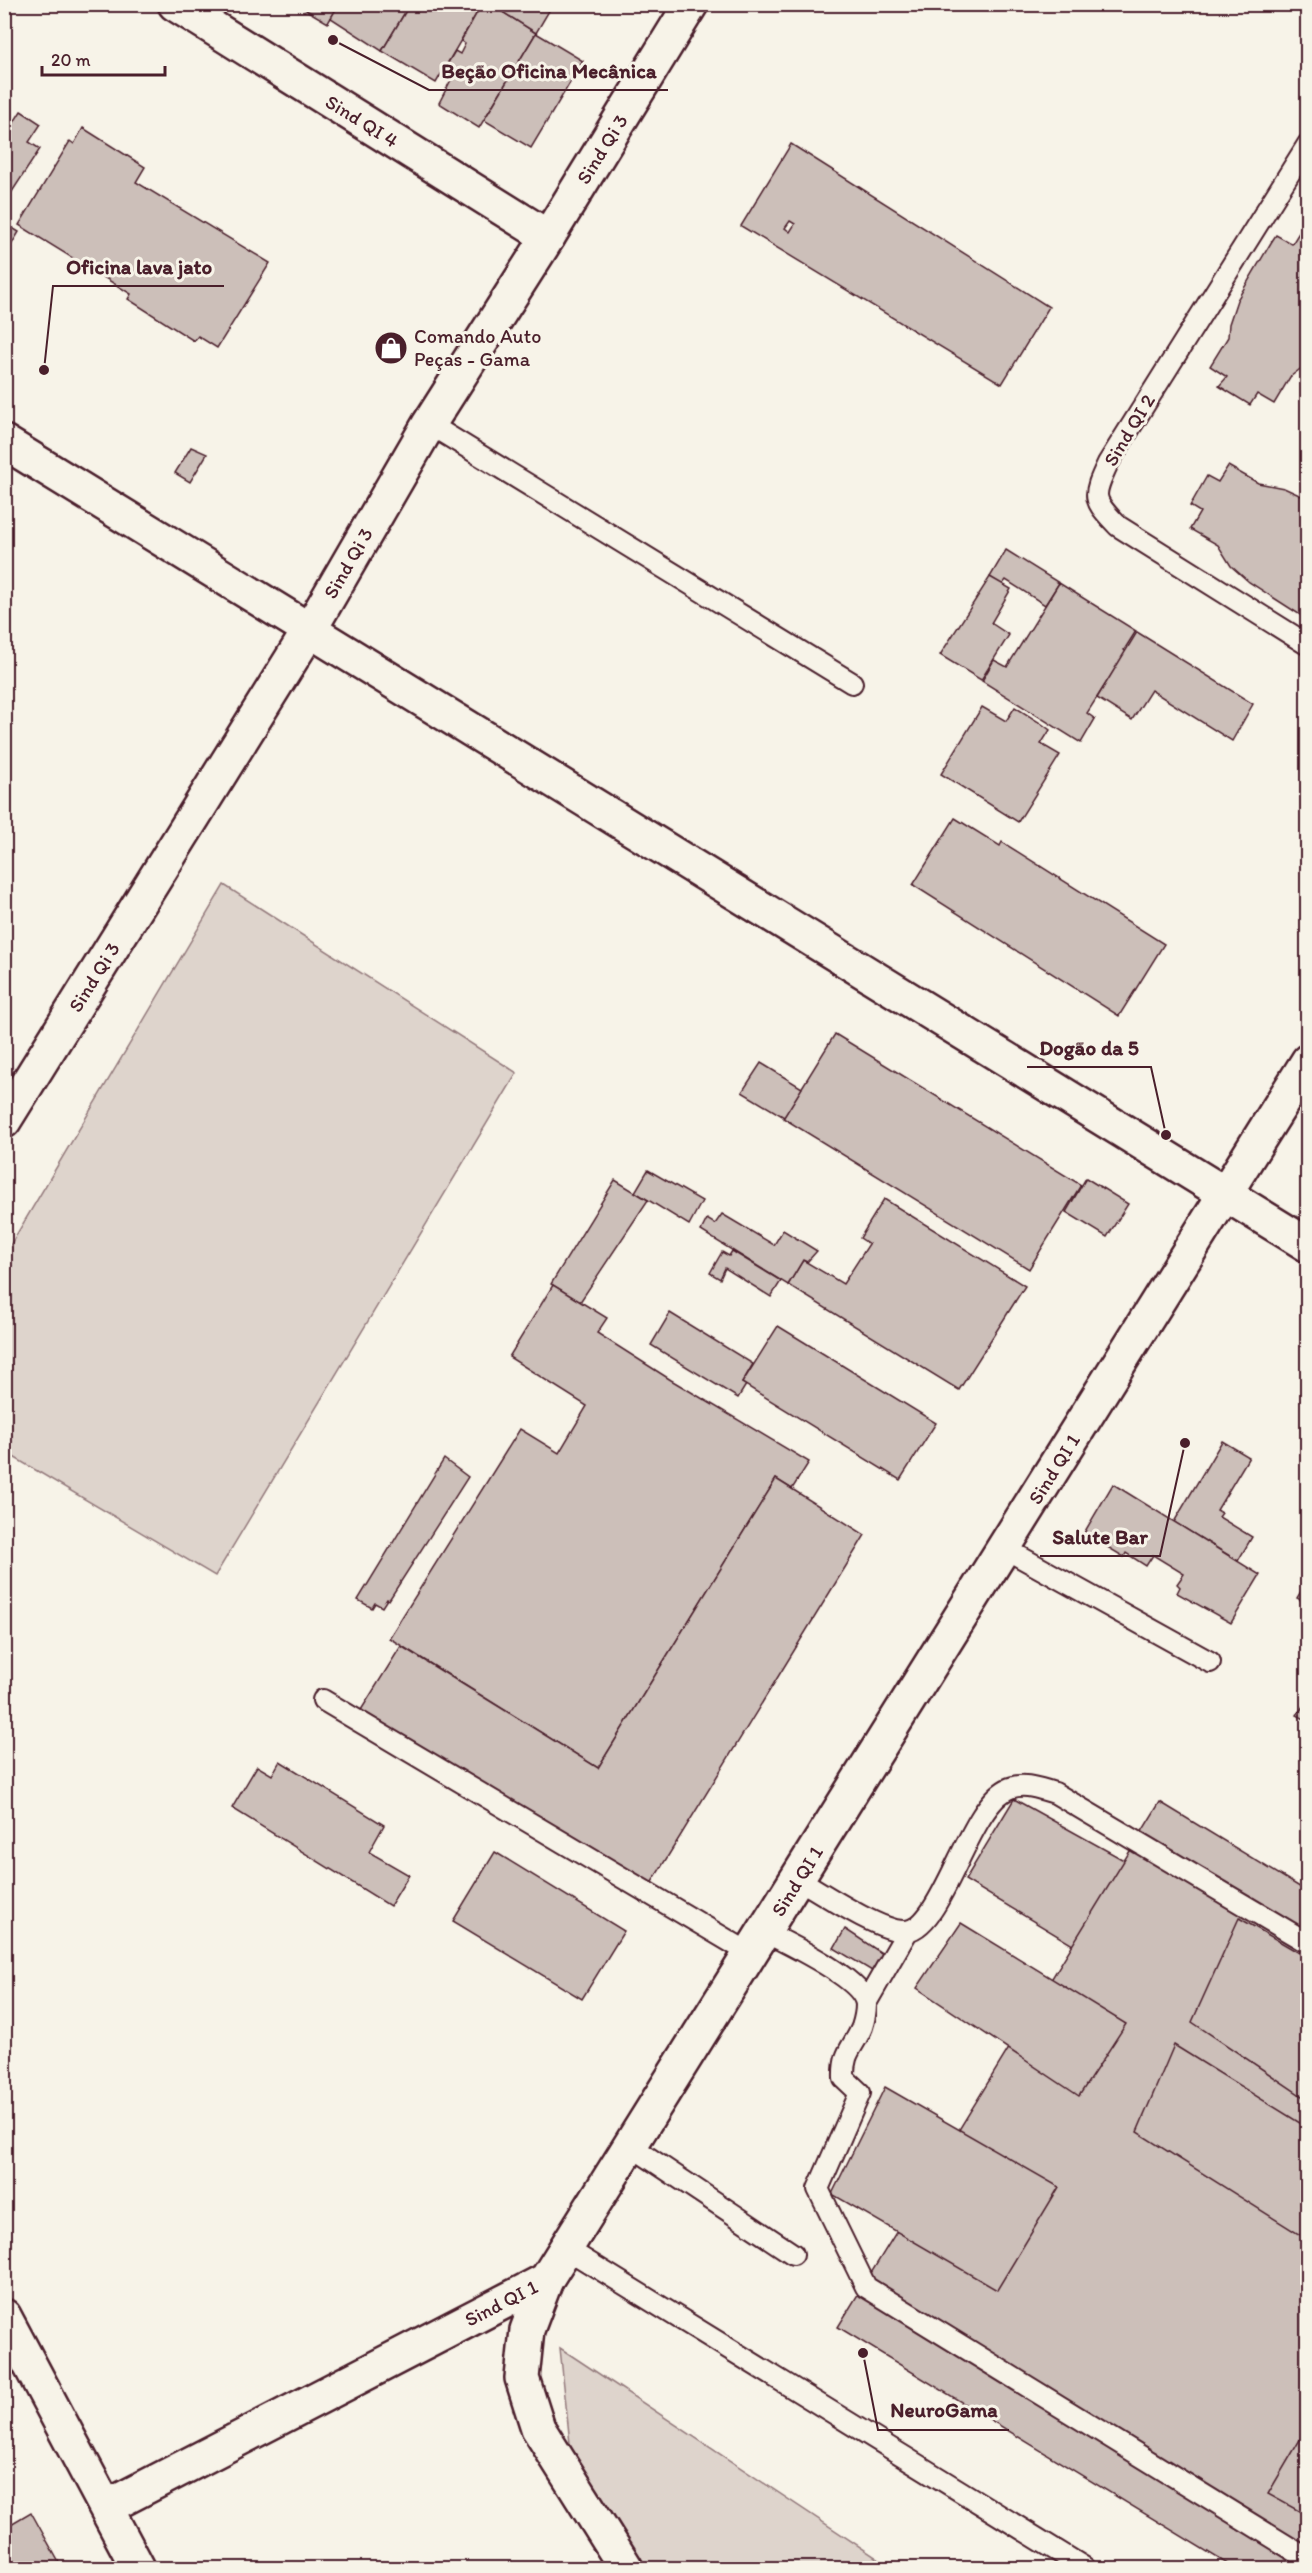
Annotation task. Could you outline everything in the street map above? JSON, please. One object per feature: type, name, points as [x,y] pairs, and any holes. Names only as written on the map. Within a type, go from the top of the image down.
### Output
[{"type":"street","name":"Sind QI 4","points":[[176,4],[548,237]]},
{"type":"street","name":"Sind Qi 3","points":[[4,1121],[309,631],[429,424],[548,237],[691,4]]},
{"type":"street","points":[[4,442],[1308,1245]]},
{"type":"street","name":"Sind QI 1","points":[[106,2507],[546,2280],[632,2146],[1308,1061]]},
{"type":"street","points":[[546,2280],[527,2330],[522,2378],[538,2428],[626,2568]]},
{"type":"street","points":[[4,2316],[138,2568]]},
{"type":"lane","name":"Sind QI 2","points":[[1308,144],[1113,456],[1096,488],[1099,507],[1118,526],[1308,645]]},
{"type":"lane","points":[[429,424],[852,683]]},
{"type":"lane","points":[[1004,1548],[1210,1662]]},
{"type":"lane","points":[[323,1700],[758,1943],[809,1955],[850,1982],[861,1993],[866,2003]]},
{"type":"lane","points":[[798,1879],[888,1930],[907,1932],[921,1926],[935,1905],[977,1825],[994,1801],[1009,1788],[1028,1785],[1054,1793],[1308,1942]]},
{"type":"lane","points":[[907,1932],[866,2003],[862,2026],[844,2062],[844,2078],[860,2092],[818,2189],[866,2287],[1308,2559]]},
{"type":"lane","points":[[632,2146],[793,2254]]},
{"type":"lane","points":[[567,2249],[1085,2568]]},
{"type":"shaded area","points":[[224,885],[517,1073],[215,1576],[5,1452],[5,1254]]},
{"type":"shaded area","points":[[560,2348],[892,2568],[643,2568],[571,2453]]},
{"type":"building","points":[[296,4],[339,4],[328,23]]},
{"type":"building","points":[[339,4],[410,4],[382,51],[331,18]]},
{"type":"building","points":[[410,4],[482,4],[436,83],[382,51]]},
{"type":"building","points":[[482,4],[490,4],[536,33],[479,128],[439,103],[454,74],[445,68],[455,51],[460,54],[465,44],[461,41]]},
{"type":"building","points":[[490,4],[553,4],[536,33]]},
{"type":"building","points":[[536,33],[583,61],[531,148],[484,120]]},
{"type":"building","points":[[21,111],[41,124],[29,142],[40,149],[4,204],[4,138]]},
{"type":"building","points":[[83,128],[145,167],[136,182],[270,263],[217,348],[198,336],[194,341],[128,299],[131,294],[19,225],[70,141],[74,144]]},
{"type":"building","points":[[791,144],[1049,307],[1002,384],[741,226]],"holes":[[[790,221],[795,224],[790,232],[785,228]]]},
{"type":"building","points":[[1308,218],[1308,363],[1290,377],[1274,404],[1257,394],[1250,405],[1219,386],[1227,377],[1210,366],[1228,337],[1229,324],[1237,300],[1272,241],[1276,235],[1292,244]]},
{"type":"building","points":[[4,223],[19,232],[4,257]]},
{"type":"building","points":[[191,447],[207,454],[190,482],[175,473]]},
{"type":"building","points":[[1228,466],[1258,483],[1284,488],[1308,499],[1308,614],[1305,618],[1249,582],[1231,566],[1218,545],[1190,529],[1200,512],[1190,506],[1207,476],[1218,482]]},
{"type":"building","points":[[1006,550],[1059,583],[1045,605],[1006,580],[1002,585],[990,577]]},
{"type":"building","points":[[990,577],[1011,589],[991,623],[1009,635],[981,680],[940,655]]},
{"type":"building","points":[[1059,583],[1136,631],[1124,650],[1126,652],[1087,713],[1095,719],[1081,743],[982,681],[994,660],[1007,667]]},
{"type":"building","points":[[1137,632],[1253,704],[1232,741],[1151,690],[1132,720],[1097,698]]},
{"type":"building","points":[[982,707],[1006,721],[1015,707],[1050,730],[1041,744],[1060,755],[1018,822],[941,774]]},
{"type":"building","points":[[955,818],[1000,846],[1002,842],[1164,944],[1119,1016],[913,885]]},
{"type":"building","points":[[835,1034],[1081,1185],[1029,1269],[783,1118]]},
{"type":"building","points":[[761,1063],[802,1088],[784,1117],[742,1092]]},
{"type":"building","points":[[648,1170],[702,1201],[689,1225],[635,1192]]},
{"type":"building","points":[[1086,1178],[1128,1204],[1107,1237],[1066,1212]]},
{"type":"building","points":[[615,1180],[648,1200],[580,1302],[551,1284]]},
{"type":"building","points":[[884,1199],[1025,1286],[959,1390],[788,1285],[803,1260],[843,1284],[869,1244],[860,1238]]},
{"type":"building","points":[[722,1214],[774,1245],[783,1230],[817,1251],[807,1262],[803,1260],[788,1285],[701,1231],[707,1219],[715,1224]]},
{"type":"building","points":[[732,1251],[781,1281],[771,1297],[725,1268],[720,1279],[710,1273],[722,1252],[729,1256]]},
{"type":"building","points":[[553,1285],[607,1318],[597,1333],[809,1462],[792,1489],[776,1479],[598,1768],[389,1638],[520,1429],[559,1453],[587,1406],[509,1357]]},
{"type":"building","points":[[670,1313],[753,1364],[742,1383],[746,1385],[738,1398],[651,1345]]},
{"type":"building","points":[[778,1326],[936,1423],[900,1480],[742,1383]]},
{"type":"building","points":[[1222,1441],[1249,1457],[1217,1510],[1222,1513],[1219,1517],[1252,1537],[1238,1561],[1174,1522]]},
{"type":"building","points":[[444,1459],[468,1477],[389,1600],[387,1599],[382,1607],[375,1603],[372,1608],[358,1600]]},
{"type":"building","points":[[776,1479],[865,1535],[649,1887],[361,1710],[401,1646],[598,1768]]},
{"type":"building","points":[[1113,1484],[1260,1575],[1231,1623],[1177,1593],[1180,1587],[1177,1584],[1184,1574],[1153,1555],[1146,1566],[1126,1553],[1124,1557],[1084,1533]]},
{"type":"building","points":[[1308,1580],[1308,1604],[1297,1598]]},
{"type":"building","points":[[1308,1699],[1308,1721],[1297,1715]]},
{"type":"building","points":[[280,1761],[384,1825],[369,1852],[409,1875],[390,1906],[232,1808],[257,1766],[272,1775]]},
{"type":"building","points":[[1014,1799],[1203,1904],[1154,1994],[965,1880]]},
{"type":"building","points":[[1160,1802],[1308,1892],[1308,2568],[1234,2568],[838,2327]]},
{"type":"building","points":[[495,1852],[624,1931],[582,1999],[453,1921]]},
{"type":"building","points":[[1239,1918],[1308,1958],[1308,2100],[1192,2022]]},
{"type":"building","points":[[961,1923],[1126,2024],[1079,2096],[917,1988]]},
{"type":"building","points":[[845,1929],[883,1954],[872,1971],[834,1948]]},
{"type":"building","points":[[1174,2045],[1308,2128],[1308,2240],[1137,2132]]},
{"type":"building","points":[[885,2087],[1059,2187],[997,2290],[832,2194]]},
{"type":"building","points":[[1308,2426],[1308,2516],[1268,2494]]},
{"type":"building","points":[[31,2512],[62,2568],[4,2567],[4,2528]]},
{"type":"place","name":"Beção Oficina Mecânica","points":[[333,40]]},
{"type":"place","name":"Comando Auto Peças - Gama","points":[[391,348]]},
{"type":"place","name":"Oficina lava jato","points":[[44,370]]},
{"type":"place","name":"Dogão da 5","points":[[1166,1135]]},
{"type":"place","name":"Salute Bar","points":[[1185,1443]]},
{"type":"place","name":"NeuroGama","points":[[863,2353]]}]
